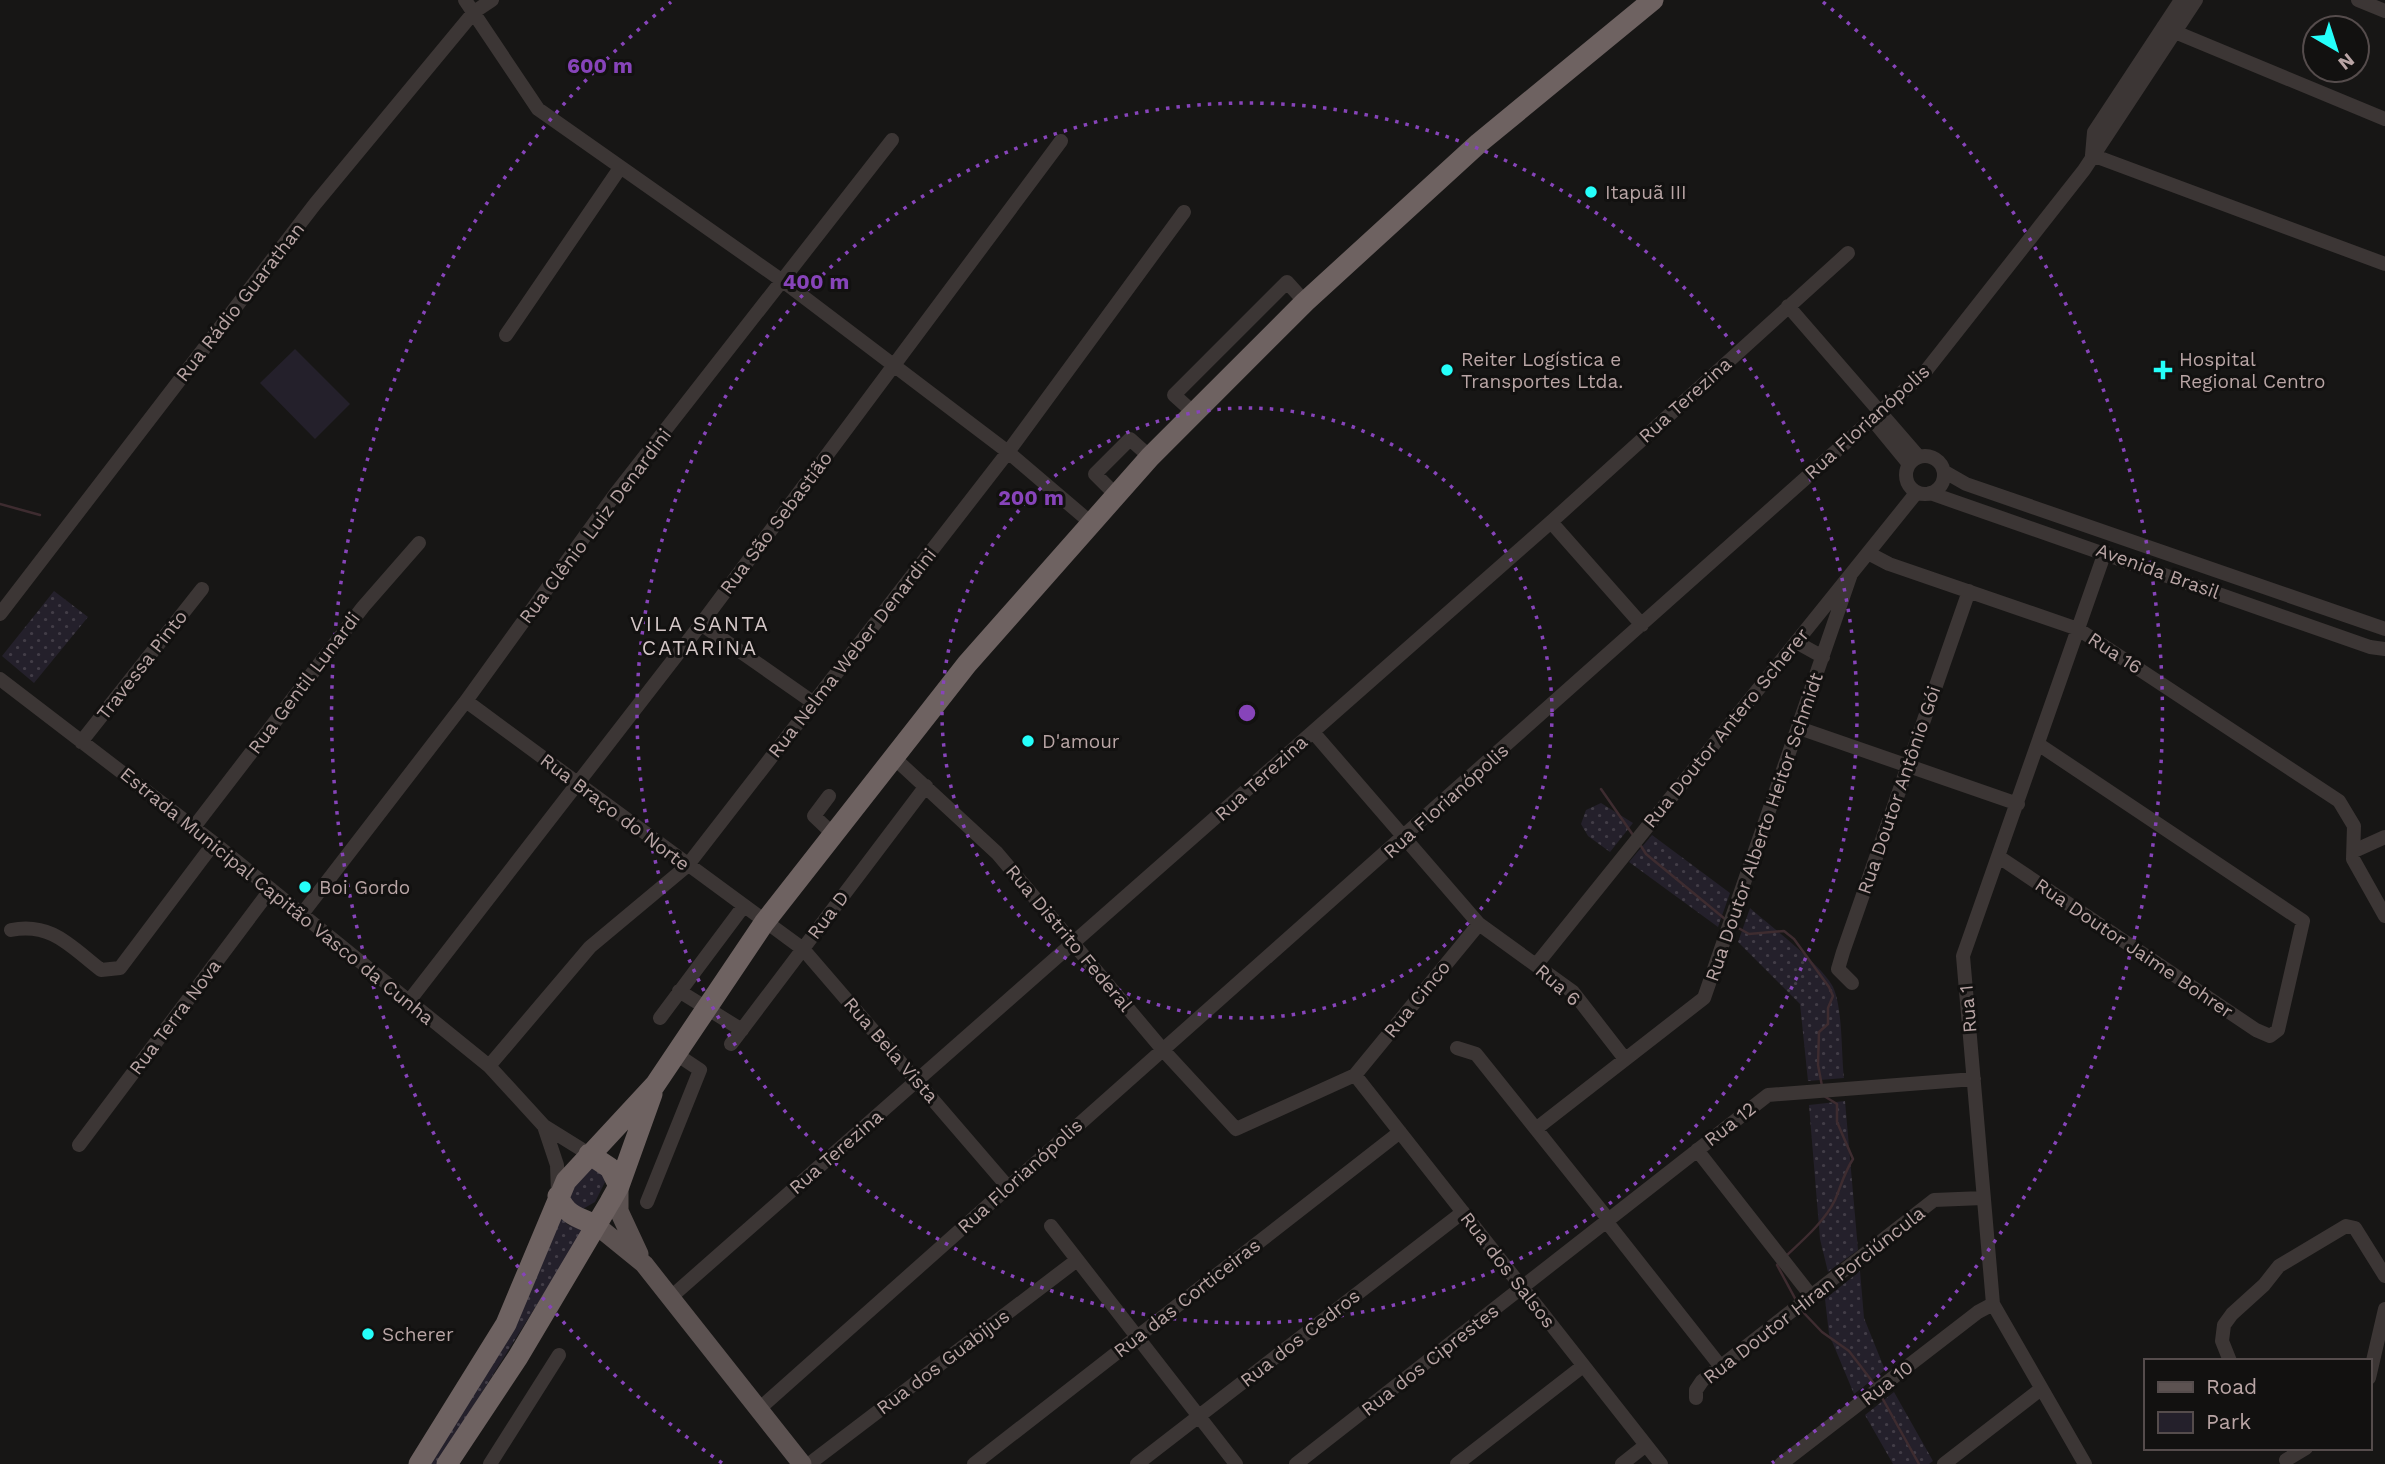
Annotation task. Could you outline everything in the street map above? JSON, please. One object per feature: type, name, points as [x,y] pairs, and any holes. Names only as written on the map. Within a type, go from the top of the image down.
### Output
[{"type":"highway","points":[[419,1464],[506,1324],[558,1196],[589,1154],[655,1085],[764,923],[892,756],[1115,494],[1305,302],[1479,143],[1653,0]]},
{"type":"highway","points":[[447,1464],[518,1357],[619,1186],[655,1085]]},
{"type":"highway","points":[[589,1154],[611,1168],[619,1186]]},
{"type":"highway","points":[[558,1196],[565,1210],[573,1217],[596,1225]]},
{"type":"main road","points":[[619,1186],[619,1211],[644,1264]]},
{"type":"main road","points":[[596,1225],[644,1264],[802,1464]]},
{"type":"street","name":"Rua Rádio Guarathan","points":[[0,614],[470,6],[492,0]]},
{"type":"street","name":"Rua Florianópolis","points":[[759,1409],[1405,838],[1934,362],[2061,201],[2105,139],[2168,31],[2181,0]]},
{"type":"street","name":"Rua Florianópolis","points":[[2168,31],[2196,0]]},
{"type":"street","points":[[2358,0],[2385,11]]},
{"type":"street","points":[[470,6],[538,109],[784,282],[1008,452],[1090,522]]},
{"type":"street","points":[[2168,31],[2385,119]]},
{"type":"street","name":"Rua Clênio Luiz Denardini","points":[[302,914],[466,701],[616,493],[784,282],[892,140]]},
{"type":"street","name":"Rua São Sebastião","points":[[409,1001],[701,624],[1061,141]]},
{"type":"street","points":[[2092,155],[2385,264]]},
{"type":"street","points":[[506,335],[620,168]]},
{"type":"street","name":"Rua Nelma Weber Denardini","points":[[489,1066],[590,947],[687,866],[1008,452],[1184,212]]},
{"type":"street","name":"Rua Terezina","points":[[671,1297],[1551,522],[1848,253]]},
{"type":"street","points":[[1194,413],[1174,395],[1217,351],[1287,282],[1305,302]]},
{"type":"street","name":"Avenida Brasil","points":[[1788,306],[1914,460],[1936,460],[1945,472],[1966,484],[2385,629]]},
{"type":"street","points":[[1260,309],[1278,329]]},
{"type":"street","points":[[1217,351],[1235,372]]},
{"type":"street","name":"Avenida Brasil","points":[[1914,460],[1906,473],[1909,484],[1924,492],[2105,552],[2370,647],[2385,649]]},
{"type":"street","points":[[1924,492],[1943,482],[1945,472]]},
{"type":"street","name":"Rua Doutor Antero Scherer","points":[[1536,965],[1868,553],[1924,492]]},
{"type":"street","points":[[1551,522],[1643,625]]},
{"type":"street","name":"Rua Gentil Lunardi","points":[[194,827],[363,607],[419,543]]},
{"type":"street","name":"Rua 1","points":[[2085,1464],[1993,1304],[1964,956],[2105,552]]},
{"type":"street","name":"Rua 16","points":[[1868,553],[1876,559],[2078,629],[2339,802],[2354,826],[2354,851]]},
{"type":"street","points":[[2165,574],[2172,555]]},
{"type":"street","name":"Rua Doutor Alberto Heitor Schmidt","points":[[1537,1128],[1704,998],[1851,574]]},
{"type":"street","name":"Travessa Pinto","points":[[81,742],[202,589]]},
{"type":"street","name":"Rua Doutor Antônio Gói","points":[[1852,983],[1838,970],[1969,591]]},
{"type":"street","points":[[701,624],[814,703]]},
{"type":"street","points":[[1796,642],[1823,657]]},
{"type":"street","name":"Estrada Municipal Capitão Vasco da Cunha","points":[[0,679],[214,843],[489,1066],[544,1126],[589,1154]]},
{"type":"street","name":"Rua Braço do Norte","points":[[466,701],[764,923]]},
{"type":"street","points":[[1799,728],[2018,804]]},
{"type":"street","name":"Rua 6","points":[[1313,732],[1479,924],[1573,992],[1625,1059]]},
{"type":"street","name":"Rua Doutor Jaime Bohrer","points":[[1999,857],[2256,1030],[2270,1037],[2278,1030],[2303,921],[2038,744]]},
{"type":"street","name":"Rua Distrito Federal","points":[[892,756],[997,853],[1163,1050],[1236,1129],[1355,1075]]},
{"type":"street","name":"Rua D","points":[[731,1044],[926,786]]},
{"type":"street","points":[[829,796],[814,816],[833,834]]},
{"type":"street","points":[[2385,837],[2354,851],[2353,859],[2385,916]]},
{"type":"street","points":[[11,930],[38,928],[51,932],[101,970],[120,968],[214,843]]},
{"type":"street","name":"Rua Terra Nova","points":[[79,1145],[271,889]]},
{"type":"street","points":[[660,1018],[743,907]]},
{"type":"street","name":"Rua Bela Vista","points":[[764,923],[803,949],[1008,1187]]},
{"type":"street","name":"Rua Cinco","points":[[1355,1075],[1479,924]]},
{"type":"street","points":[[679,991],[742,1030]]},
{"type":"street","points":[[1457,1048],[1476,1054],[1528,1122],[1537,1128],[1721,1367]]},
{"type":"street","points":[[647,1202],[700,1070],[676,1054]]},
{"type":"street","name":"Rua dos Salsos","points":[[1355,1075],[1661,1464]]},
{"type":"street","name":"Rua 12","points":[[1563,1255],[1768,1095],[1974,1079]]},
{"type":"street","name":"Estrada Municipal Capitão Vasco da Cunha","points":[[544,1126],[557,1165],[558,1196]]},
{"type":"street","name":"Rua das Corticeiras","points":[[974,1464],[1400,1132]]},
{"type":"street","points":[[1697,1150],[1812,1297]]},
{"type":"street","name":"Rua Doutor Hiran Porciúncula","points":[[1696,1398],[1696,1390],[1702,1381],[1934,1200],[1983,1198]]},
{"type":"street","name":"Rua dos Cedros","points":[[1137,1464],[1463,1212]]},
{"type":"street","points":[[1051,1226],[1236,1464]]},
{"type":"street","points":[[2229,1359],[2222,1341],[2224,1325],[2232,1314],[2264,1285],[2279,1266],[2346,1226],[2355,1228],[2385,1276]]},
{"type":"street","name":"Rua dos Ciprestes","points":[[1296,1464],[1563,1255]]},
{"type":"street","name":"Rua dos Guabijus","points":[[809,1464],[1077,1260]]},
{"type":"street","name":"Rua 10","points":[[1781,1464],[1978,1312],[1993,1304]]},
{"type":"street","points":[[2371,1369],[2385,1308]]},
{"type":"street","points":[[490,1464],[559,1355]]},
{"type":"street","points":[[1457,1464],[1583,1366]]},
{"type":"street","points":[[1944,1464],[2041,1389]]},
{"type":"street","points":[[1622,1464],[1646,1445]]},
{"type":"street","points":[[2284,1458],[2302,1450]]},
{"type":"green space","points":[[295,349],[350,404],[315,439],[260,383]]},
{"type":"green space","points":[[54,591],[88,617],[34,683],[2,656]]},
{"type":"green space","points":[[1601,803],[1633,823],[1610,852],[1588,836],[1581,824],[1586,810]]},
{"type":"green space","points":[[1652,835],[1730,893],[1718,927],[1629,862]]},
{"type":"green space","points":[[1750,908],[1807,957],[1833,987],[1840,1019],[1844,1078],[1808,1081],[1800,1004],[1738,942]]},
{"type":"green space","points":[[1845,1101],[1858,1250],[1828,1272],[1820,1239],[1809,1105]]},
{"type":"green space","points":[[591,1167],[601,1169],[605,1182],[595,1202],[581,1210],[570,1199],[572,1188]]},
{"type":"green space","points":[[561,1217],[568,1225],[585,1228],[437,1464],[426,1464]]},
{"type":"green space","points":[[1860,1271],[1864,1318],[1885,1370],[1854,1394],[1829,1334],[1825,1299]]},
{"type":"green space","points":[[1894,1392],[1933,1461],[1929,1464],[1893,1464],[1865,1415]]},
{"type":"waterway","points":[[0,504],[40,515]]},
{"type":"waterway","points":[[1601,789],[1633,835]]},
{"type":"waterway","points":[[1641,846],[1646,854],[1725,919]]},
{"type":"waterway","points":[[1733,925],[1749,934],[1784,931],[1794,939],[1829,987],[1833,996],[1828,1008],[1828,1024],[1819,1032],[1818,1065],[1822,1086]]},
{"type":"waterway","points":[[1787,1255],[1826,1215],[1853,1159],[1837,1122],[1837,1104],[1824,1096]]},
{"type":"waterway","points":[[1780,1262],[1777,1265],[1797,1302]]},
{"type":"waterway","points":[[1802,1311],[1822,1332],[1849,1351],[1875,1385]]},
{"type":"waterway","points":[[1880,1394],[1919,1464]]},
{"type":"place","name":"Itapuã III","points":[[1591,192]]},
{"type":"place","name":"Reiter Logística e Transportes Ltda.","points":[[1447,370]]},
{"type":"place","name":"Hospital Regional Centro","points":[[2163,370]]},
{"type":"place","name":"D'amour","points":[[1028,741]]},
{"type":"place","name":"Boi Gordo","points":[[305,887]]},
{"type":"place","name":"Scherer","points":[[368,1334]]},
{"type":"district","name":"VILA SANTA CATARINA","points":[[700,635]]}]
